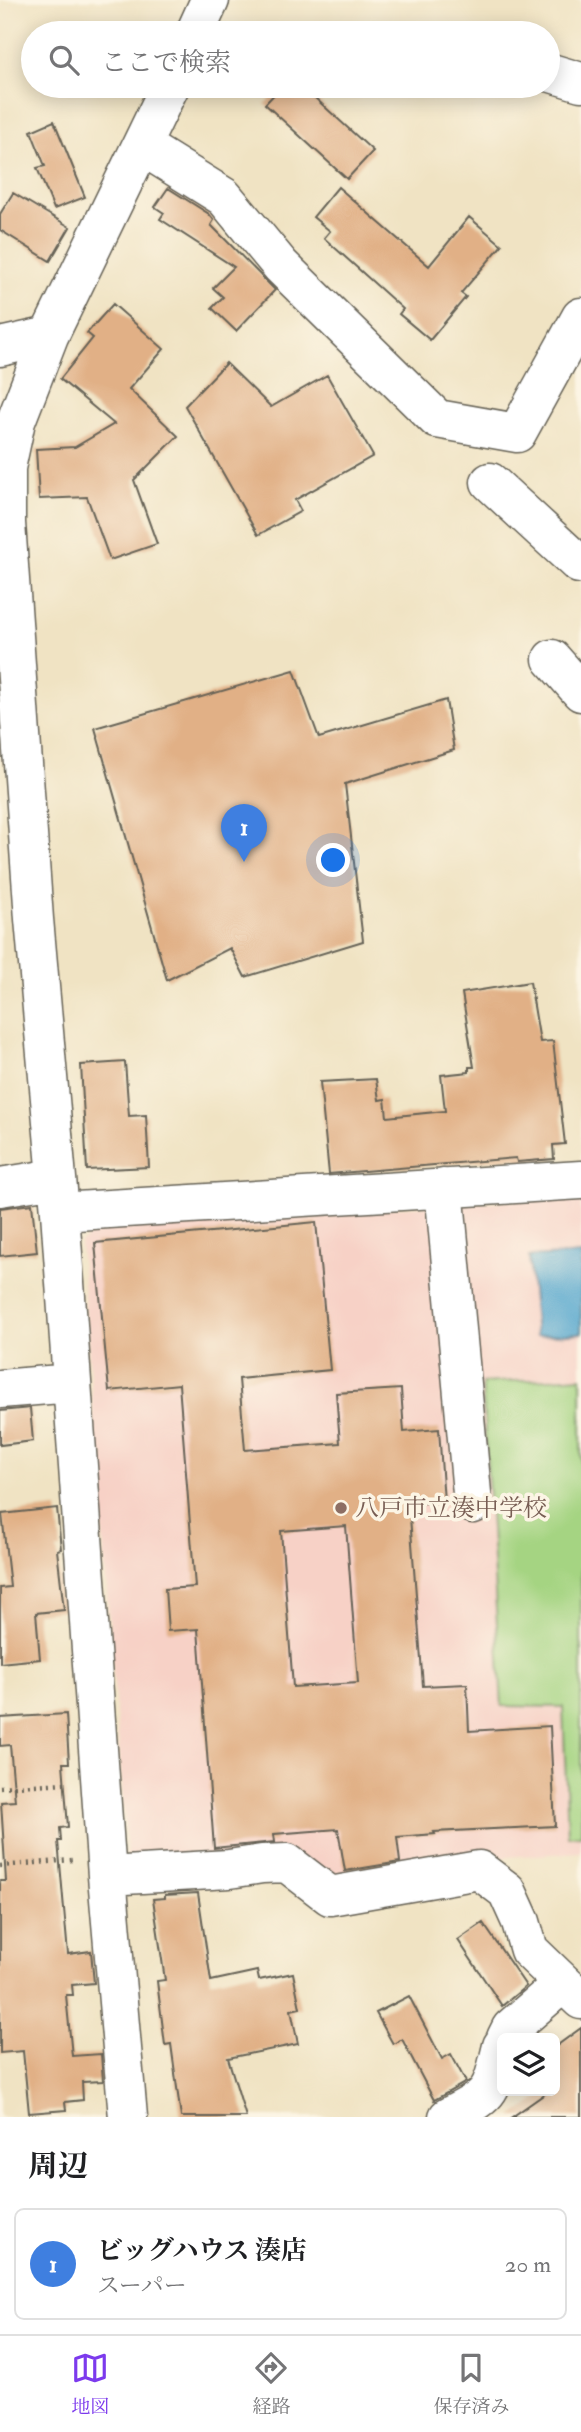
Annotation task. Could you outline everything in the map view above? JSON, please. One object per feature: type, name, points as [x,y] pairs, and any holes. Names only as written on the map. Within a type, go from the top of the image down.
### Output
[{"type":"street","points":[[200,21],[210,0]]},
{"type":"street","points":[[560,76],[581,82]]},
{"type":"street","points":[[127,2117],[106,1866],[58,1195],[14,847],[6,468],[16,421],[49,336],[164,98]]},
{"type":"street","points":[[142,146],[224,197],[281,266],[437,419],[517,433],[581,317]]},
{"type":"street","points":[[0,347],[49,336]]},
{"type":"street","points":[[490,482],[579,564],[581,561]]},
{"type":"street","points":[[552,659],[581,692]]},
{"type":"street","points":[[0,1187],[58,1195],[444,1188],[581,1180]]},
{"type":"street","points":[[444,1188],[473,1504]]},
{"type":"street","points":[[0,1388],[72,1383]]},
{"type":"street","points":[[106,1866],[229,1869],[287,1863],[330,1896],[479,1870],[507,1891],[521,1922],[529,1950],[572,1991],[511,2028],[508,2033]]},
{"type":"street","points":[[448,2117],[482,2099],[492,2085],[497,2066]]},
{"type":"path","points":[[0,1787],[100,1782]]},
{"type":"path","points":[[0,1866],[106,1866]]},
{"type":"shaded area","name":"八戸市立湊中学校","points":[[581,1197],[581,1852],[491,1858],[347,1884],[128,1867],[80,1243],[104,1224]]},
{"type":"green space","points":[[581,1377],[581,1835],[568,1836],[563,1707],[502,1706],[482,1383]]},
{"type":"water","points":[[581,1254],[581,1333],[536,1336],[529,1257]]},
{"type":"building","points":[[271,98],[315,98],[373,151],[347,179],[265,104]]},
{"type":"building","points":[[54,121],[85,197],[54,209],[37,168],[45,166],[31,131]]},
{"type":"building","points":[[338,187],[429,266],[469,217],[502,245],[461,293],[466,297],[430,340],[399,314],[403,309],[324,238],[330,231],[313,217]]},
{"type":"building","points":[[168,188],[209,214],[214,220],[211,225],[275,290],[236,331],[212,308],[223,297],[213,288],[234,267],[160,219],[164,213],[155,207]]},
{"type":"building","points":[[13,193],[70,227],[50,261],[0,230],[0,214]]},
{"type":"building","points":[[113,304],[164,349],[129,389],[178,436],[134,480],[157,544],[110,560],[87,497],[39,499],[36,449],[75,447],[114,424],[60,379],[93,338],[87,333]]},
{"type":"building","points":[[226,363],[271,407],[327,375],[373,456],[295,500],[301,511],[258,535],[185,406]]},
{"type":"building","points":[[294,670],[319,738],[446,700],[454,750],[345,784],[363,941],[245,977],[230,948],[167,980],[95,728]]},
{"type":"building","points":[[530,982],[540,1042],[553,1041],[565,1144],[553,1145],[554,1159],[517,1162],[516,1158],[329,1174],[320,1082],[376,1079],[379,1100],[385,1099],[387,1117],[445,1111],[441,1075],[469,1072],[469,1067],[474,1067],[462,993]]},
{"type":"building","points":[[125,1062],[129,1116],[146,1115],[149,1167],[87,1170],[81,1065]]},
{"type":"building","points":[[32,1204],[37,1252],[0,1256],[0,1208]]},
{"type":"building","points":[[316,1222],[330,1370],[239,1379],[245,1450],[340,1443],[336,1393],[401,1389],[404,1432],[439,1429],[444,1502],[409,1504],[423,1686],[467,1684],[469,1731],[550,1726],[555,1826],[434,1832],[435,1834],[397,1837],[400,1862],[345,1871],[338,1829],[274,1834],[275,1842],[214,1848],[198,1629],[168,1631],[165,1589],[195,1587],[179,1384],[109,1391],[95,1243]],"holes":[[[346,1526],[358,1683],[293,1687],[281,1531]]]},
{"type":"building","points":[[30,1408],[33,1441],[0,1445],[0,1411]]},
{"type":"building","points":[[57,1508],[61,1549],[57,1550],[64,1610],[36,1613],[40,1659],[0,1663],[0,1588],[10,1587],[2,1514]]},
{"type":"building","points":[[66,1714],[69,1763],[63,1763],[68,1827],[60,1828],[61,1841],[58,1841],[68,1954],[91,1951],[94,1983],[72,1985],[73,1995],[66,1995],[72,2056],[101,2054],[103,2081],[82,2082],[83,2100],[65,2102],[66,2110],[29,2113],[23,2051],[0,2053],[0,1881],[6,1881],[1,1802],[15,1801],[10,1745],[0,1746],[0,1718]]},
{"type":"building","points":[[198,1893],[211,1981],[257,1971],[259,1980],[293,1973],[300,2008],[291,2010],[298,2044],[228,2058],[246,2117],[181,2117],[171,2044],[165,2045],[157,1981],[165,1980],[153,1899],[165,1898],[165,1895]]},
{"type":"building","points":[[483,1923],[526,1986],[502,2006],[458,1940]]},
{"type":"building","points":[[409,1996],[442,2059],[451,2054],[466,2082],[434,2100],[402,2039],[393,2044],[376,2013]]},
{"type":"building","points":[[581,2028],[581,2117],[512,2117],[542,2096],[560,2096],[560,2043]]},
{"type":"place","name":"ビッグハウス 湊店","points":[[244,862]]},
{"type":"place","name":"八戸市立湊中学校","points":[[341,1508]]}]
